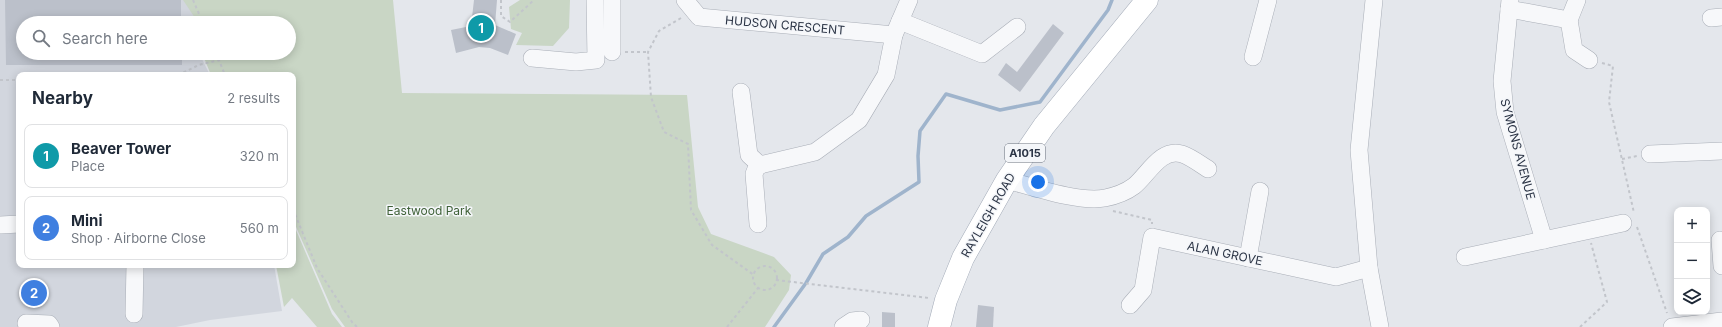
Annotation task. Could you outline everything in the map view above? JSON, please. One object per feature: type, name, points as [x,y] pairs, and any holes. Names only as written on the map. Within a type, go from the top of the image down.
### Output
[{"type":"main road","name":"RAYLEIGH ROAD","points":[[939,327],[946,300],[963,258],[1007,180],[1044,126],[1147,0]]},
{"type":"street","points":[[532,58],[576,62],[596,60],[595,0]]},
{"type":"street","points":[[612,0],[612,52]]},
{"type":"street","points":[[758,224],[754,174],[756,169],[760,165],[815,152],[858,120],[886,74],[897,28],[908,0]]},
{"type":"street","points":[[1253,57],[1268,0]]},
{"type":"street","points":[[1374,0],[1359,150],[1369,268],[1380,327]]},
{"type":"street","points":[[1577,0],[1569,20],[1574,50],[1589,60]]},
{"type":"street","name":"HUDSON CRESCENT","points":[[689,5],[699,17],[897,28],[982,54],[1017,27]]},
{"type":"street","name":"SYMONS AVENUE","points":[[1544,240],[1505,112],[1502,81],[1510,5],[1569,20]]},
{"type":"street","points":[[742,92],[749,156],[760,165]]},
{"type":"street","points":[[1650,154],[1722,151]]},
{"type":"street","points":[[1007,180],[1068,195],[1085,198],[1104,198],[1121,193],[1134,186],[1166,155],[1182,154],[1208,169]]},
{"type":"street","points":[[1248,258],[1260,191]]},
{"type":"street","points":[[1464,257],[1588,231],[1631,220]]},
{"type":"street","points":[[0,225],[16,224]]},
{"type":"street","name":"ALAN GROVE","points":[[1130,305],[1143,290],[1152,237],[1336,277],[1369,268]]},
{"type":"street","points":[[1720,240],[1722,266]]},
{"type":"street","points":[[134,314],[135,268]]},
{"type":"street","points":[[843,327],[852,321],[861,320]]},
{"type":"street","points":[[1682,327],[1722,321]]},
{"type":"street","points":[[26,323],[49,324],[51,327]]},
{"type":"path","points":[[193,0],[200,16]]},
{"type":"path","points":[[501,0],[501,16],[510,22],[534,0]]},
{"type":"path","points":[[689,5],[659,31],[648,52],[651,97],[664,132],[688,144],[691,210],[712,245],[754,275]]},
{"type":"path","points":[[184,72],[198,65],[219,60],[225,72]]},
{"type":"path","points":[[1589,60],[1613,66],[1610,102],[1631,220],[1682,327]]},
{"type":"path","points":[[0,80],[16,80]]},
{"type":"path","points":[[296,216],[318,268],[352,322],[357,327]]},
{"type":"path","points":[[1580,327],[1607,302],[1588,231]]},
{"type":"path","points":[[765,266],[769,267],[775,272],[776,280],[773,287],[769,289],[762,289],[758,288],[754,282],[754,275],[758,269],[765,266]]},
{"type":"path","points":[[776,280],[946,300]]},
{"type":"path","points":[[727,327],[758,288]]},
{"type":"shaded area","points":[[0,0],[191,0],[197,16],[16,16],[16,60],[202,60],[208,72],[16,72],[16,268],[275,268],[282,311],[210,320],[176,327],[0,327]]},
{"type":"green space","name":"Eastwood Park","points":[[183,0],[393,0],[402,93],[687,95],[698,207],[711,234],[774,257],[791,275],[789,290],[765,327],[345,327],[332,309],[296,227],[296,72],[210,72],[205,60],[296,60],[296,16],[194,16]]},
{"type":"green space","points":[[520,0],[570,0],[569,28],[553,46],[516,45],[522,33],[511,29],[509,7]]},
{"type":"green space","points":[[296,230],[332,314],[342,327],[317,327],[292,298],[284,307],[277,268],[296,268]]},
{"type":"building","points":[[5,0],[181,0],[181,16],[16,16],[16,60],[182,60],[182,65],[6,65]]},
{"type":"building","points":[[474,0],[497,0],[495,25],[516,34],[508,55],[490,48],[479,47],[456,53],[451,30],[471,26]]},
{"type":"building","points":[[1053,24],[1064,33],[1020,92],[998,75],[1006,63],[1017,72]]},
{"type":"building","points":[[978,305],[994,307],[993,327],[976,327]]},
{"type":"building","points":[[882,312],[895,313],[895,327],[882,327]]},
{"type":"waterway","points":[[774,327],[806,283],[823,254],[848,237],[866,216],[919,182],[918,156],[920,131],[946,94],[1000,110],[1040,102],[1108,10],[1112,0]]},
{"type":"place","name":"Beaver Tower","points":[[481,28]]},
{"type":"place","name":"Mini","points":[[34,293]]}]
